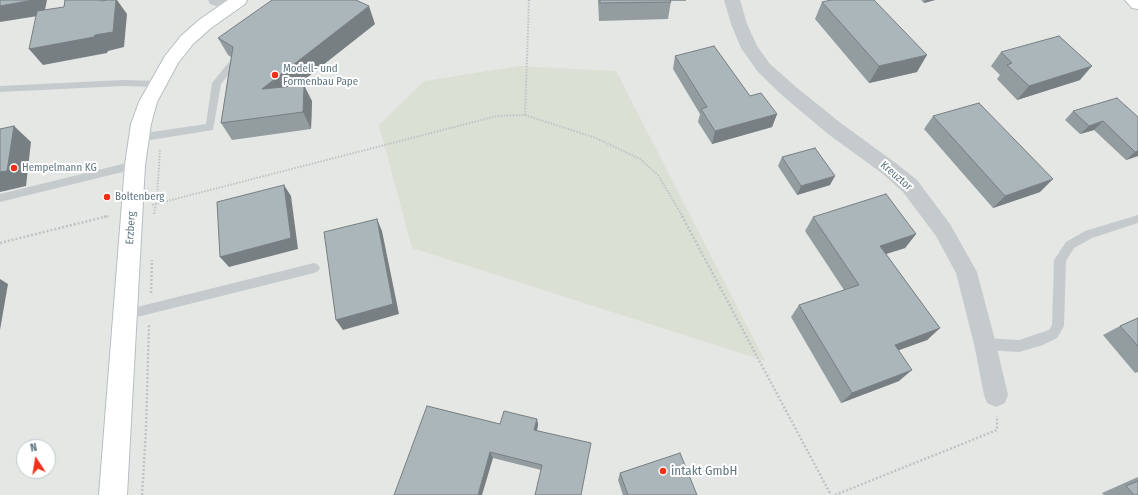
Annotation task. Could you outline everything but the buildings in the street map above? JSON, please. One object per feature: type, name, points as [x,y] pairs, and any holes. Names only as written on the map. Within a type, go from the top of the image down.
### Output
[{"type":"street","name":"Kreuztor","points":[[732,0],[739,24],[749,48],[764,68],[790,92],[829,124],[890,169],[910,186],[926,206],[942,230],[966,272],[985,344],[996,395]]},
{"type":"street","points":[[1133,0],[1138,4]]},
{"type":"street","name":"Erzberg","points":[[113,495],[138,138],[148,102],[171,60],[186,40],[228,2]]},
{"type":"lane","points":[[138,138],[210,127],[217,83],[232,64]]},
{"type":"lane","points":[[0,89],[123,83],[157,84]]},
{"type":"lane","points":[[0,198],[135,165]]},
{"type":"lane","points":[[985,344],[1020,346],[1043,339],[1053,334],[1058,326],[1060,260],[1070,245],[1089,234],[1138,219]]},
{"type":"lane","points":[[125,315],[314,268]]},
{"type":"path","points":[[525,115],[529,0]]},
{"type":"path","points":[[0,243],[496,116],[525,115],[596,138],[640,159],[658,176],[675,203],[831,495]]},
{"type":"path","points":[[154,217],[162,135]]},
{"type":"path","points":[[142,495],[146,430],[152,259]]},
{"type":"path","points":[[835,495],[997,430],[996,395]]},
{"type":"shaded area","points":[[0,0],[1138,0],[1138,495],[0,495]]},
{"type":"shaded area","points":[[519,66],[616,71],[765,361],[412,248],[379,125],[424,81]]},
{"type":"place","name":"Modell- und Formenbau Pape","points":[[275,75]]},
{"type":"place","name":"Hempelmann KG","points":[[14,168]]},
{"type":"place","name":"Boltenberg","points":[[107,197]]},
{"type":"place","name":"intakt GmbH","points":[[663,471]]}]
